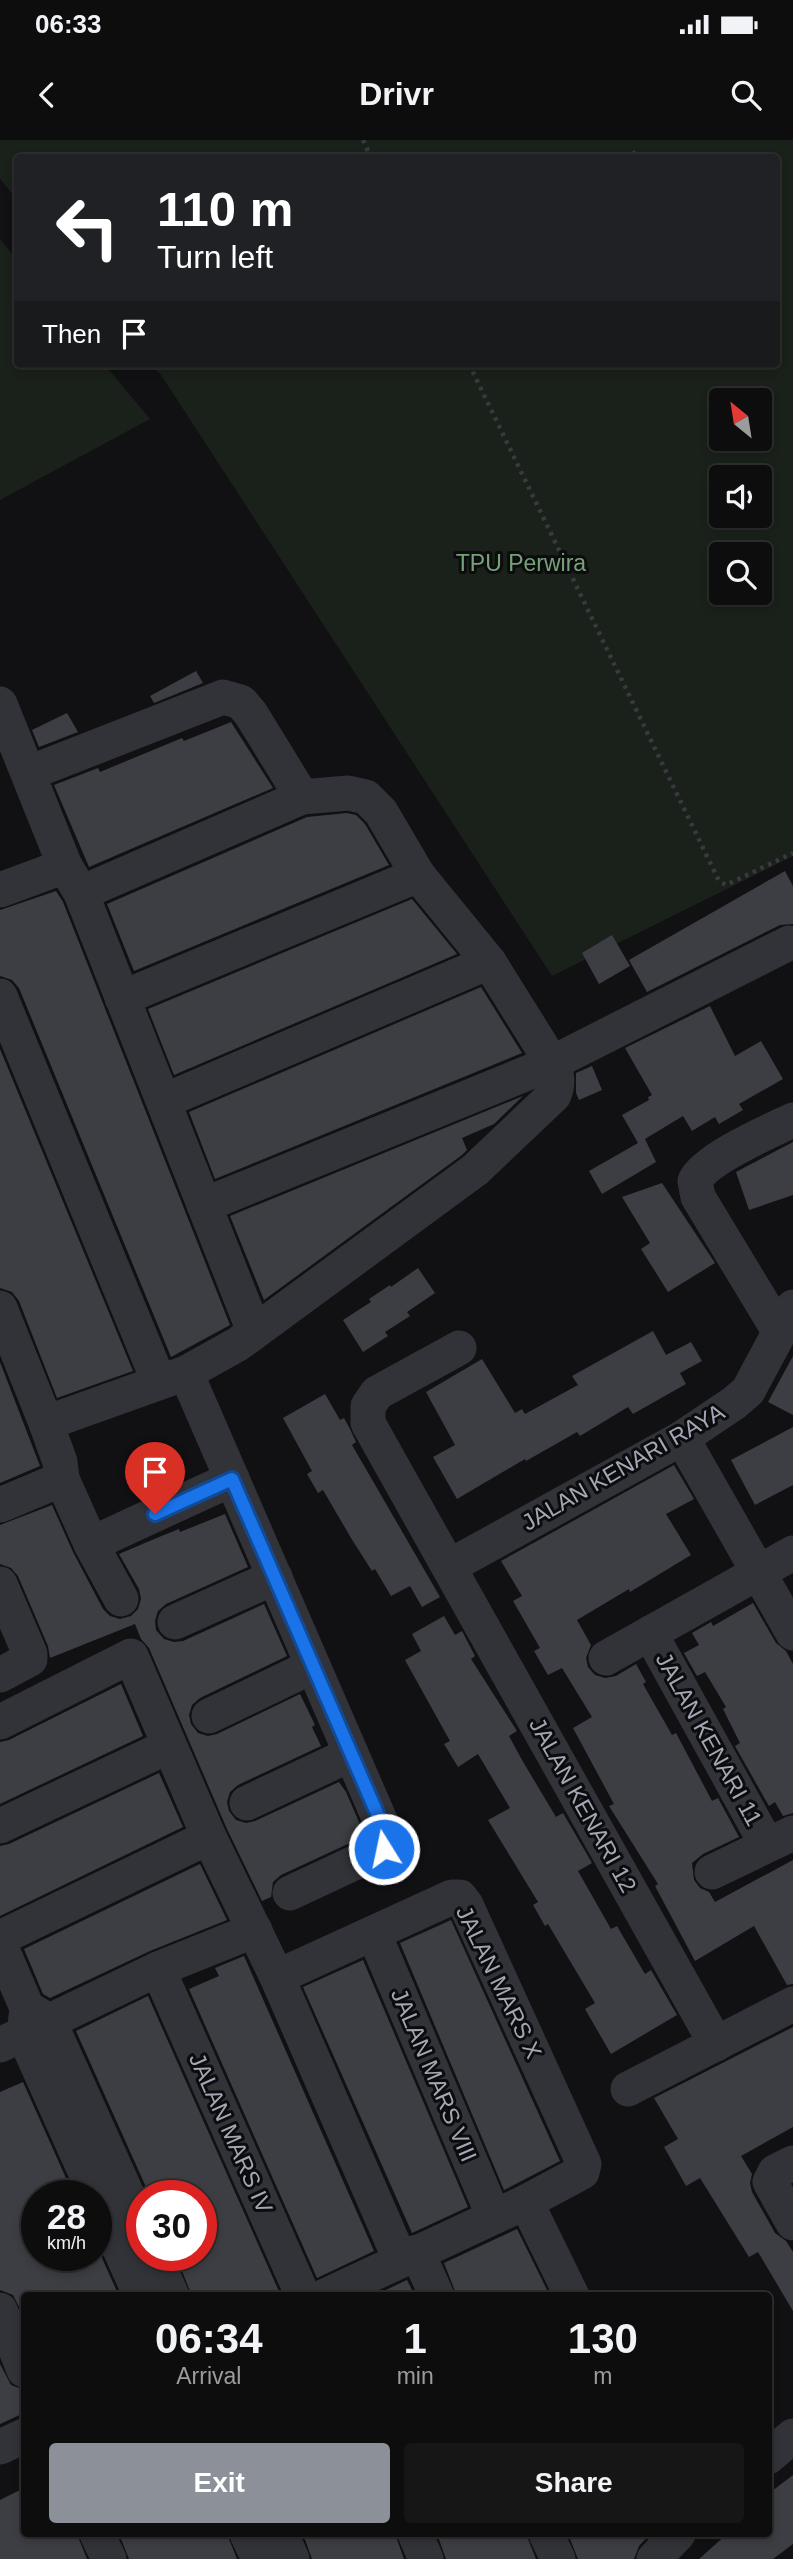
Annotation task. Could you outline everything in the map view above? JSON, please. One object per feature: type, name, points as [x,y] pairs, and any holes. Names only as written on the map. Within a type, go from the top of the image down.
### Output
[{"type":"street","points":[[29,773],[223,697],[241,702],[251,714],[302,797]]},
{"type":"street","points":[[0,704],[164,1101],[254,1331]]},
{"type":"street","points":[[0,890],[73,880],[302,797],[348,793],[366,797],[381,812],[418,874],[489,961],[552,1063],[557,1077],[554,1095],[475,1170],[238,1343],[173,1378],[46,1423]]},
{"type":"street","points":[[122,998],[418,874]]},
{"type":"street","points":[[204,1205],[552,1063],[789,943]]},
{"type":"street","points":[[164,1101],[489,961]]},
{"type":"street","points":[[0,996],[173,1378],[232,1479],[386,1834],[384,1849],[290,1893]]},
{"type":"street","points":[[786,1319],[698,1197],[695,1181],[703,1169],[751,1140],[793,1120]]},
{"type":"street","points":[[0,1308],[46,1423],[60,1462],[62,1479],[91,1544],[121,1599]]},
{"type":"street","name":"JALAN KENARI RAYA","points":[[450,1566],[682,1438],[748,1391],[786,1319]]},
{"type":"street","name":"JALAN KENARI 12","points":[[459,1348],[377,1393],[369,1406],[368,1423],[716,2044]]},
{"type":"street","points":[[682,1438],[793,1633]]},
{"type":"street","points":[[0,1505],[62,1479]]},
{"type":"street","points":[[91,1544],[232,1479]]},
{"type":"street","name":"JALAN KENARI 11","points":[[606,1658],[793,1552]]},
{"type":"street","points":[[175,1622],[275,1577]]},
{"type":"street","points":[[0,1584],[30,1654],[30,1659],[0,1675]]},
{"type":"street","name":"JALAN KENARI 11","points":[[650,1633],[780,1839]]},
{"type":"street","points":[[0,1722],[131,1656],[208,1837],[255,1930],[408,2255],[434,2292]]},
{"type":"street","points":[[209,1716],[313,1666]]},
{"type":"street","points":[[0,1826],[169,1746]]},
{"type":"street","points":[[247,1803],[351,1754]]},
{"type":"street","points":[[0,1938],[208,1837]]},
{"type":"street","points":[[712,1872],[780,1839]]},
{"type":"street","name":"JALAN MARS X","points":[[277,1978],[452,1897],[460,1898],[583,2164],[582,2172],[527,2202]]},
{"type":"street","points":[[25,2027],[255,1930]]},
{"type":"street","name":"JALAN MARS VIII","points":[[374,1934],[494,2217]]},
{"type":"street","points":[[0,1945],[25,2027],[139,2292]]},
{"type":"street","name":"JALAN MARS IV","points":[[158,1969],[301,2292]]},
{"type":"street","points":[[628,2089],[793,2004]]},
{"type":"street","points":[[25,2027],[126,2201]]},
{"type":"street","points":[[793,2163],[775,2172],[770,2182],[793,2223]]},
{"type":"street","points":[[333,2292],[527,2202],[570,2292]]},
{"type":"street","points":[[161,2271],[170,2292]]},
{"type":"street","points":[[0,2310],[21,2362]]},
{"type":"street","points":[[772,2454],[793,2436]]},
{"type":"street","points":[[0,2447],[21,2437]]},
{"type":"street","points":[[98,2537],[108,2559]]},
{"type":"street","points":[[248,2537],[259,2559]]},
{"type":"street","points":[[282,2537],[292,2559]]},
{"type":"street","points":[[416,2537],[426,2559]]},
{"type":"street","points":[[547,2537],[558,2559]]},
{"type":"street","points":[[654,2559],[675,2537]]},
{"type":"path","points":[[632,154],[636,152]]},
{"type":"path","points":[[471,368],[719,881],[726,885],[793,853]]},
{"type":"green space","name":"TPU Perwira","points":[[0,140],[793,140],[793,856],[552,976],[155,368],[780,368],[780,154],[14,154],[14,196],[0,179]]},
{"type":"green space","points":[[0,239],[14,256],[14,368],[107,368],[150,419],[0,500]]},
{"type":"building","points":[[196,671],[203,683],[154,703],[150,696]]},
{"type":"building","points":[[67,713],[78,732],[39,747],[32,730]]},
{"type":"building","points":[[231,722],[273,788],[89,867],[54,785],[98,768],[100,772],[182,738],[184,741]]},
{"type":"building","points":[[347,813],[356,815],[365,824],[389,865],[134,971],[107,904],[307,817]]},
{"type":"building","points":[[785,871],[793,886],[793,924],[780,925],[647,992],[629,960]]},
{"type":"building","points":[[56,891],[63,902],[230,1325],[171,1357],[19,988],[12,980],[0,976],[0,910]]},
{"type":"building","points":[[412,899],[457,954],[174,1075],[148,1009]]},
{"type":"building","points":[[612,935],[630,966],[599,984],[582,953]]},
{"type":"building","points":[[481,987],[522,1053],[215,1179],[189,1112]]},
{"type":"building","points":[[710,1006],[735,1056],[761,1041],[783,1079],[739,1104],[743,1110],[719,1124],[715,1117],[692,1131],[683,1116],[640,1142],[645,1139],[656,1162],[602,1194],[589,1171],[638,1143],[622,1115],[649,1100],[648,1097],[652,1095],[625,1048]]},
{"type":"building","points":[[0,1049],[133,1371],[57,1398],[19,1301],[12,1292],[0,1288]]},
{"type":"building","points":[[592,1066],[602,1090],[579,1100],[576,1093],[576,1073]]},
{"type":"building","points":[[523,1096],[494,1124],[462,1138],[467,1150],[462,1155],[264,1300],[230,1216]]},
{"type":"building","points":[[793,1142],[793,1195],[749,1210],[736,1172]]},
{"type":"building","points":[[662,1183],[715,1263],[668,1292],[641,1249],[650,1243],[622,1197]]},
{"type":"building","points":[[418,1268],[435,1293],[407,1312],[410,1316],[385,1332],[388,1336],[363,1352],[343,1320],[371,1302],[369,1299]]},
{"type":"building","points":[[653,1331],[666,1355],[691,1342],[702,1361],[680,1373],[686,1384],[633,1414],[628,1407],[580,1436],[577,1432],[457,1499],[433,1457],[455,1445],[426,1392],[482,1359],[515,1413],[522,1409],[525,1414],[578,1385],[572,1376]]},
{"type":"building","points":[[793,1356],[793,1415],[768,1402]]},
{"type":"building","points":[[0,1362],[40,1466],[0,1483]]},
{"type":"building","points":[[325,1394],[340,1420],[344,1418],[356,1442],[352,1445],[440,1597],[422,1607],[410,1586],[391,1596],[375,1569],[372,1571],[323,1490],[318,1493],[307,1474],[312,1471],[283,1418]]},
{"type":"building","points":[[793,1427],[793,1485],[755,1505],[731,1460]]},
{"type":"building","points":[[674,1465],[694,1499],[666,1514],[691,1555],[577,1620],[591,1645],[586,1658],[588,1667],[595,1675],[605,1678],[616,1676],[636,1664],[646,1682],[643,1684],[672,1735],[676,1733],[712,1801],[718,1798],[739,1837],[703,1854],[692,1863],[694,1880],[700,1888],[709,1892],[715,1902],[793,1860],[793,1984],[787,1985],[754,1926],[695,1961],[655,1886],[658,1884],[609,1806],[614,1804],[573,1728],[592,1717],[562,1668],[548,1675],[534,1651],[540,1648],[513,1601],[522,1596],[501,1561]]},
{"type":"building","points":[[52,1505],[103,1609],[110,1616],[120,1619],[131,1616],[138,1609],[141,1599],[139,1589],[119,1554],[179,1529],[180,1532],[225,1514],[248,1567],[166,1604],[158,1611],[156,1630],[164,1639],[183,1641],[264,1604],[287,1656],[200,1698],[192,1705],[189,1715],[191,1724],[198,1733],[208,1736],[217,1734],[300,1694],[315,1725],[312,1727],[321,1746],[238,1785],[230,1792],[227,1802],[229,1811],[236,1820],[246,1823],[255,1821],[339,1782],[365,1836],[281,1875],[273,1882],[271,1897],[262,1901],[227,1829],[149,1648],[141,1639],[135,1624],[50,1658],[48,1646],[18,1576],[11,1568],[0,1564],[0,1525]]},
{"type":"building","points":[[753,1603],[776,1643],[786,1651],[793,1664],[793,1813],[783,1816],[775,1802],[769,1806],[735,1746],[740,1743],[723,1709],[726,1707],[705,1672],[697,1676],[684,1653],[699,1645],[692,1633],[711,1622],[713,1626]]},
{"type":"building","points":[[444,1616],[455,1635],[462,1631],[475,1656],[471,1659],[517,1731],[509,1736],[522,1760],[556,1817],[563,1813],[592,1863],[578,1871],[611,1929],[617,1926],[645,1974],[651,1970],[677,2015],[611,2054],[585,2009],[595,2003],[548,1924],[545,1926],[533,1905],[538,1902],[488,1820],[510,1808],[478,1754],[458,1767],[444,1744],[450,1741],[405,1660],[421,1651],[412,1634]]},
{"type":"building","points":[[121,1684],[143,1736],[0,1804],[0,1742]]},
{"type":"building","points":[[159,1773],[183,1827],[0,1916],[0,1846]]},
{"type":"building","points":[[200,1864],[227,1920],[150,1951],[50,1998],[43,1994],[24,1949]]},
{"type":"building","points":[[451,1920],[560,2161],[504,2190],[400,1943]]},
{"type":"building","points":[[244,1956],[374,2251],[317,2278],[189,1989],[219,1976],[215,1968]]},
{"type":"building","points":[[363,1960],[468,2207],[412,2233],[303,1987]]},
{"type":"building","points":[[148,1996],[279,2292],[190,2292],[182,2271],[217,2271],[217,2180],[143,2180],[76,2031]]},
{"type":"building","points":[[793,2027],[793,2127],[741,2156],[752,2174],[752,2192],[775,2233],[786,2241],[793,2252],[793,2311],[758,2252],[749,2257],[700,2178],[686,2186],[664,2147],[678,2139],[654,2098]]},
{"type":"building","points":[[23,2082],[67,2180],[21,2180],[21,2271],[108,2271],[117,2292],[21,2292],[21,2311],[13,2295],[0,2290],[0,2092]]},
{"type":"building","points":[[517,2229],[548,2292],[455,2292],[444,2263]]},
{"type":"building","points":[[407,2280],[413,2292],[382,2292]]},
{"type":"building","points":[[0,2364],[11,2385],[21,2389],[21,2414],[0,2424]]},
{"type":"building","points":[[793,2475],[793,2544],[773,2559],[699,2559],[724,2537],[772,2537],[772,2491]]},
{"type":"building","points":[[21,2490],[21,2537],[78,2537],[87,2559],[0,2559],[0,2500]]},
{"type":"building","points":[[120,2537],[228,2537],[237,2559],[129,2559]]},
{"type":"building","points":[[304,2537],[396,2537],[404,2559],[312,2559]]},
{"type":"building","points":[[438,2537],[527,2537],[536,2559],[446,2559]]},
{"type":"building","points":[[569,2537],[647,2537],[639,2546],[634,2559],[578,2559]]},
{"type":"route","points":[[155,1514],[232,1479],[386,1834],[384,1849]]}]
